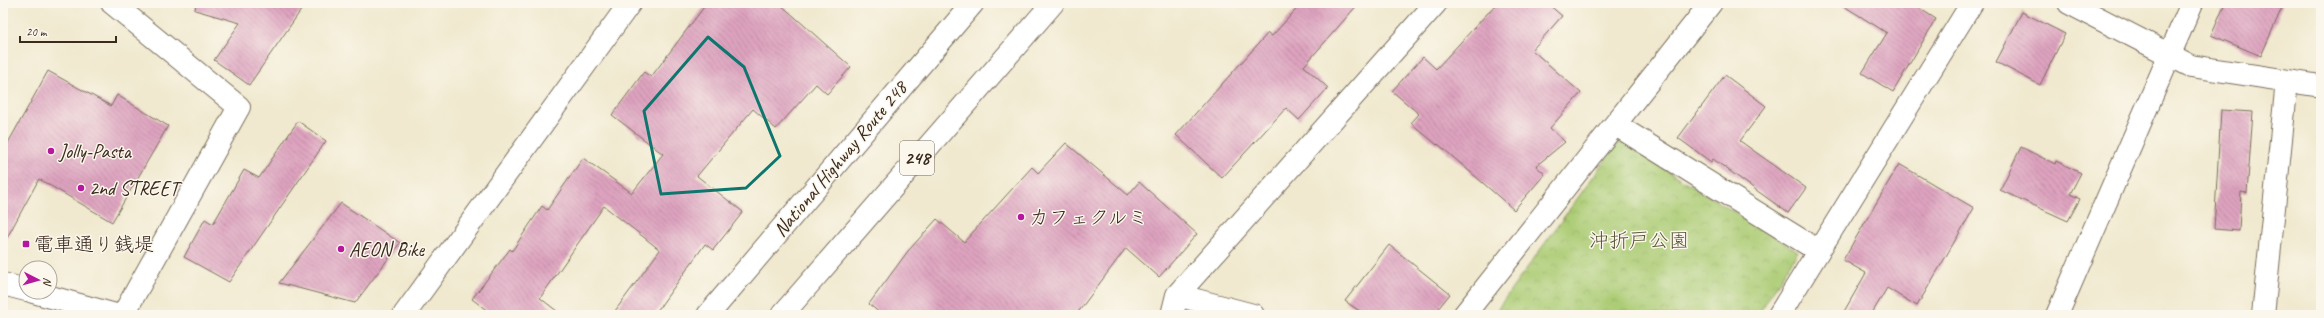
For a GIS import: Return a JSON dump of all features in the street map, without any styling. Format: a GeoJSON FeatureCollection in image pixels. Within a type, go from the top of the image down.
{"type":"FeatureCollection","features":[{"type":"Feature","properties":{"kind":"main road"},"geometry":{"type":"LineString","coordinates":[[112,3],[239,107],[123,315]]}},
{"type":"Feature","properties":{"kind":"main road"},"geometry":{"type":"LineString","coordinates":[[404,315],[630,3]]}},
{"type":"Feature","properties":{"kind":"main road","name":"National Highway Route 248"},"geometry":{"type":"LineString","coordinates":[[708,315],[973,3]]}},
{"type":"Feature","properties":{"kind":"main road","name":"248"},"geometry":{"type":"LineString","coordinates":[[782,315],[1053,3]]}},
{"type":"Feature","properties":{"kind":"main road"},"geometry":{"type":"LineString","coordinates":[[1174,305],[1436,3]]}},
{"type":"Feature","properties":{"kind":"main road"},"geometry":{"type":"LineString","coordinates":[[1464,315],[1616,125],[1711,3]]}},
{"type":"Feature","properties":{"kind":"main road"},"geometry":{"type":"LineString","coordinates":[[1779,315],[1817,250],[1972,3]]}},
{"type":"Feature","properties":{"kind":"main road"},"geometry":{"type":"LineString","coordinates":[[2069,3],[2191,66],[2321,86]]}},
{"type":"Feature","properties":{"kind":"main road"},"geometry":{"type":"LineString","coordinates":[[2057,315],[2192,3]]}},
{"type":"Feature","properties":{"kind":"main road"},"geometry":{"type":"LineString","coordinates":[[2263,315],[2287,81]]}},
{"type":"Feature","properties":{"kind":"main road"},"geometry":{"type":"LineString","coordinates":[[1616,125],[1817,250]]}},
{"type":"Feature","properties":{"kind":"main road"},"geometry":{"type":"LineString","coordinates":[[3,284],[18,288]]}},
{"type":"Feature","properties":{"kind":"main road"},"geometry":{"type":"LineString","coordinates":[[58,299],[116,315]]}},
{"type":"Feature","properties":{"kind":"main road"},"geometry":{"type":"LineString","coordinates":[[1174,305],[1253,315]]}},
{"type":"Feature","properties":{"kind":"highlighted area"},"geometry":{"type":"Polygon","coordinates":[[[708,37],[744,67],[780,156],[746,188],[661,194],[644,111],[708,37]]]}},
{"type":"Feature","properties":{"kind":"green space","name":"沖折戸公園"},"geometry":{"type":"Polygon","coordinates":[[[1619,141],[1798,251],[1758,315],[1493,315],[1619,141]]]}},
{"type":"Feature","properties":{"kind":"building"},"geometry":{"type":"Polygon","coordinates":[[[196,3],[306,3],[249,85],[214,60],[240,23],[195,10],[196,3]]]}},
{"type":"Feature","properties":{"kind":"building"},"geometry":{"type":"Polygon","coordinates":[[[707,3],[779,3],[851,67],[827,94],[816,84],[776,129],[753,109],[697,176],[743,212],[713,250],[705,244],[654,315],[612,315],[660,250],[604,206],[540,298],[562,315],[493,315],[472,299],[510,249],[512,251],[542,206],[547,210],[583,158],[632,193],[663,154],[612,115],[644,72],[651,77],[707,3]]]}},
{"type":"Feature","properties":{"kind":"building"},"geometry":{"type":"Polygon","coordinates":[[[1302,3],[1359,3],[1304,66],[1328,88],[1299,120],[1286,108],[1222,178],[1176,135],[1268,33],[1272,36],[1302,3]]]}},
{"type":"Feature","properties":{"kind":"building"},"geometry":{"type":"Polygon","coordinates":[[[1497,3],[1547,3],[1562,16],[1532,50],[1581,93],[1550,128],[1565,142],[1536,166],[1545,174],[1514,210],[1438,144],[1437,145],[1411,123],[1419,114],[1392,91],[1423,57],[1436,69],[1497,3]]]}},
{"type":"Feature","properties":{"kind":"building"},"geometry":{"type":"Polygon","coordinates":[[[1839,3],[1911,3],[1936,19],[1893,92],[1862,73],[1887,33],[1839,3]]]}},
{"type":"Feature","properties":{"kind":"building"},"geometry":{"type":"Polygon","coordinates":[[[2225,3],[2284,3],[2261,56],[2211,35],[2225,3]]]}},
{"type":"Feature","properties":{"kind":"building"},"geometry":{"type":"Polygon","coordinates":[[[2022,12],[2065,34],[2040,85],[1996,62],[2022,12]]]}},
{"type":"Feature","properties":{"kind":"building"},"geometry":{"type":"Polygon","coordinates":[[[48,71],[111,106],[117,95],[168,126],[112,222],[39,179],[3,245],[3,152],[48,71]]]}},
{"type":"Feature","properties":{"kind":"building"},"geometry":{"type":"Polygon","coordinates":[[[1725,75],[1766,106],[1740,141],[1806,188],[1788,213],[1713,159],[1711,162],[1678,138],[1725,75]]]}},
{"type":"Feature","properties":{"kind":"building"},"geometry":{"type":"Polygon","coordinates":[[[2221,110],[2253,112],[2247,193],[2241,192],[2239,231],[2214,229],[2221,110]]]}},
{"type":"Feature","properties":{"kind":"building"},"geometry":{"type":"Polygon","coordinates":[[[298,121],[326,141],[229,282],[184,257],[205,219],[213,224],[244,170],[259,178],[298,121]]]}},
{"type":"Feature","properties":{"kind":"building"},"geometry":{"type":"Polygon","coordinates":[[[1066,143],[1128,195],[1139,182],[1197,234],[1159,277],[1126,248],[1076,315],[882,315],[869,304],[908,251],[937,219],[964,242],[1032,167],[1038,173],[1066,143]]]}},
{"type":"Feature","properties":{"kind":"building"},"geometry":{"type":"Polygon","coordinates":[[[2021,147],[2055,164],[2056,161],[2081,173],[2070,194],[2080,199],[2068,221],[2000,190],[2021,147]]]}},
{"type":"Feature","properties":{"kind":"building"},"geometry":{"type":"Polygon","coordinates":[[[1899,164],[1974,208],[1917,306],[1887,288],[1871,315],[1842,315],[1866,273],[1843,260],[1899,164]]]}},
{"type":"Feature","properties":{"kind":"building"},"geometry":{"type":"Polygon","coordinates":[[[341,203],[400,243],[355,303],[279,283],[341,203]]]}},
{"type":"Feature","properties":{"kind":"building"},"geometry":{"type":"Polygon","coordinates":[[[1389,245],[1450,294],[1433,315],[1365,315],[1345,301],[1389,245]]]}},
{"type":"Feature","properties":{"kind":"place","name":"Jolly-Pasta"},"geometry":{"type":"Point","coordinates":[51,151]}},
{"type":"Feature","properties":{"kind":"place","name":"2nd STREET"},"geometry":{"type":"Point","coordinates":[81,188]}},
{"type":"Feature","properties":{"kind":"place","name":"カフェクルミ"},"geometry":{"type":"Point","coordinates":[1021,217]}},
{"type":"Feature","properties":{"kind":"place","name":"電車通り銭堤"},"geometry":{"type":"Point","coordinates":[26,244]}},
{"type":"Feature","properties":{"kind":"place","name":"AEON Bike"},"geometry":{"type":"Point","coordinates":[341,249]}}]}
